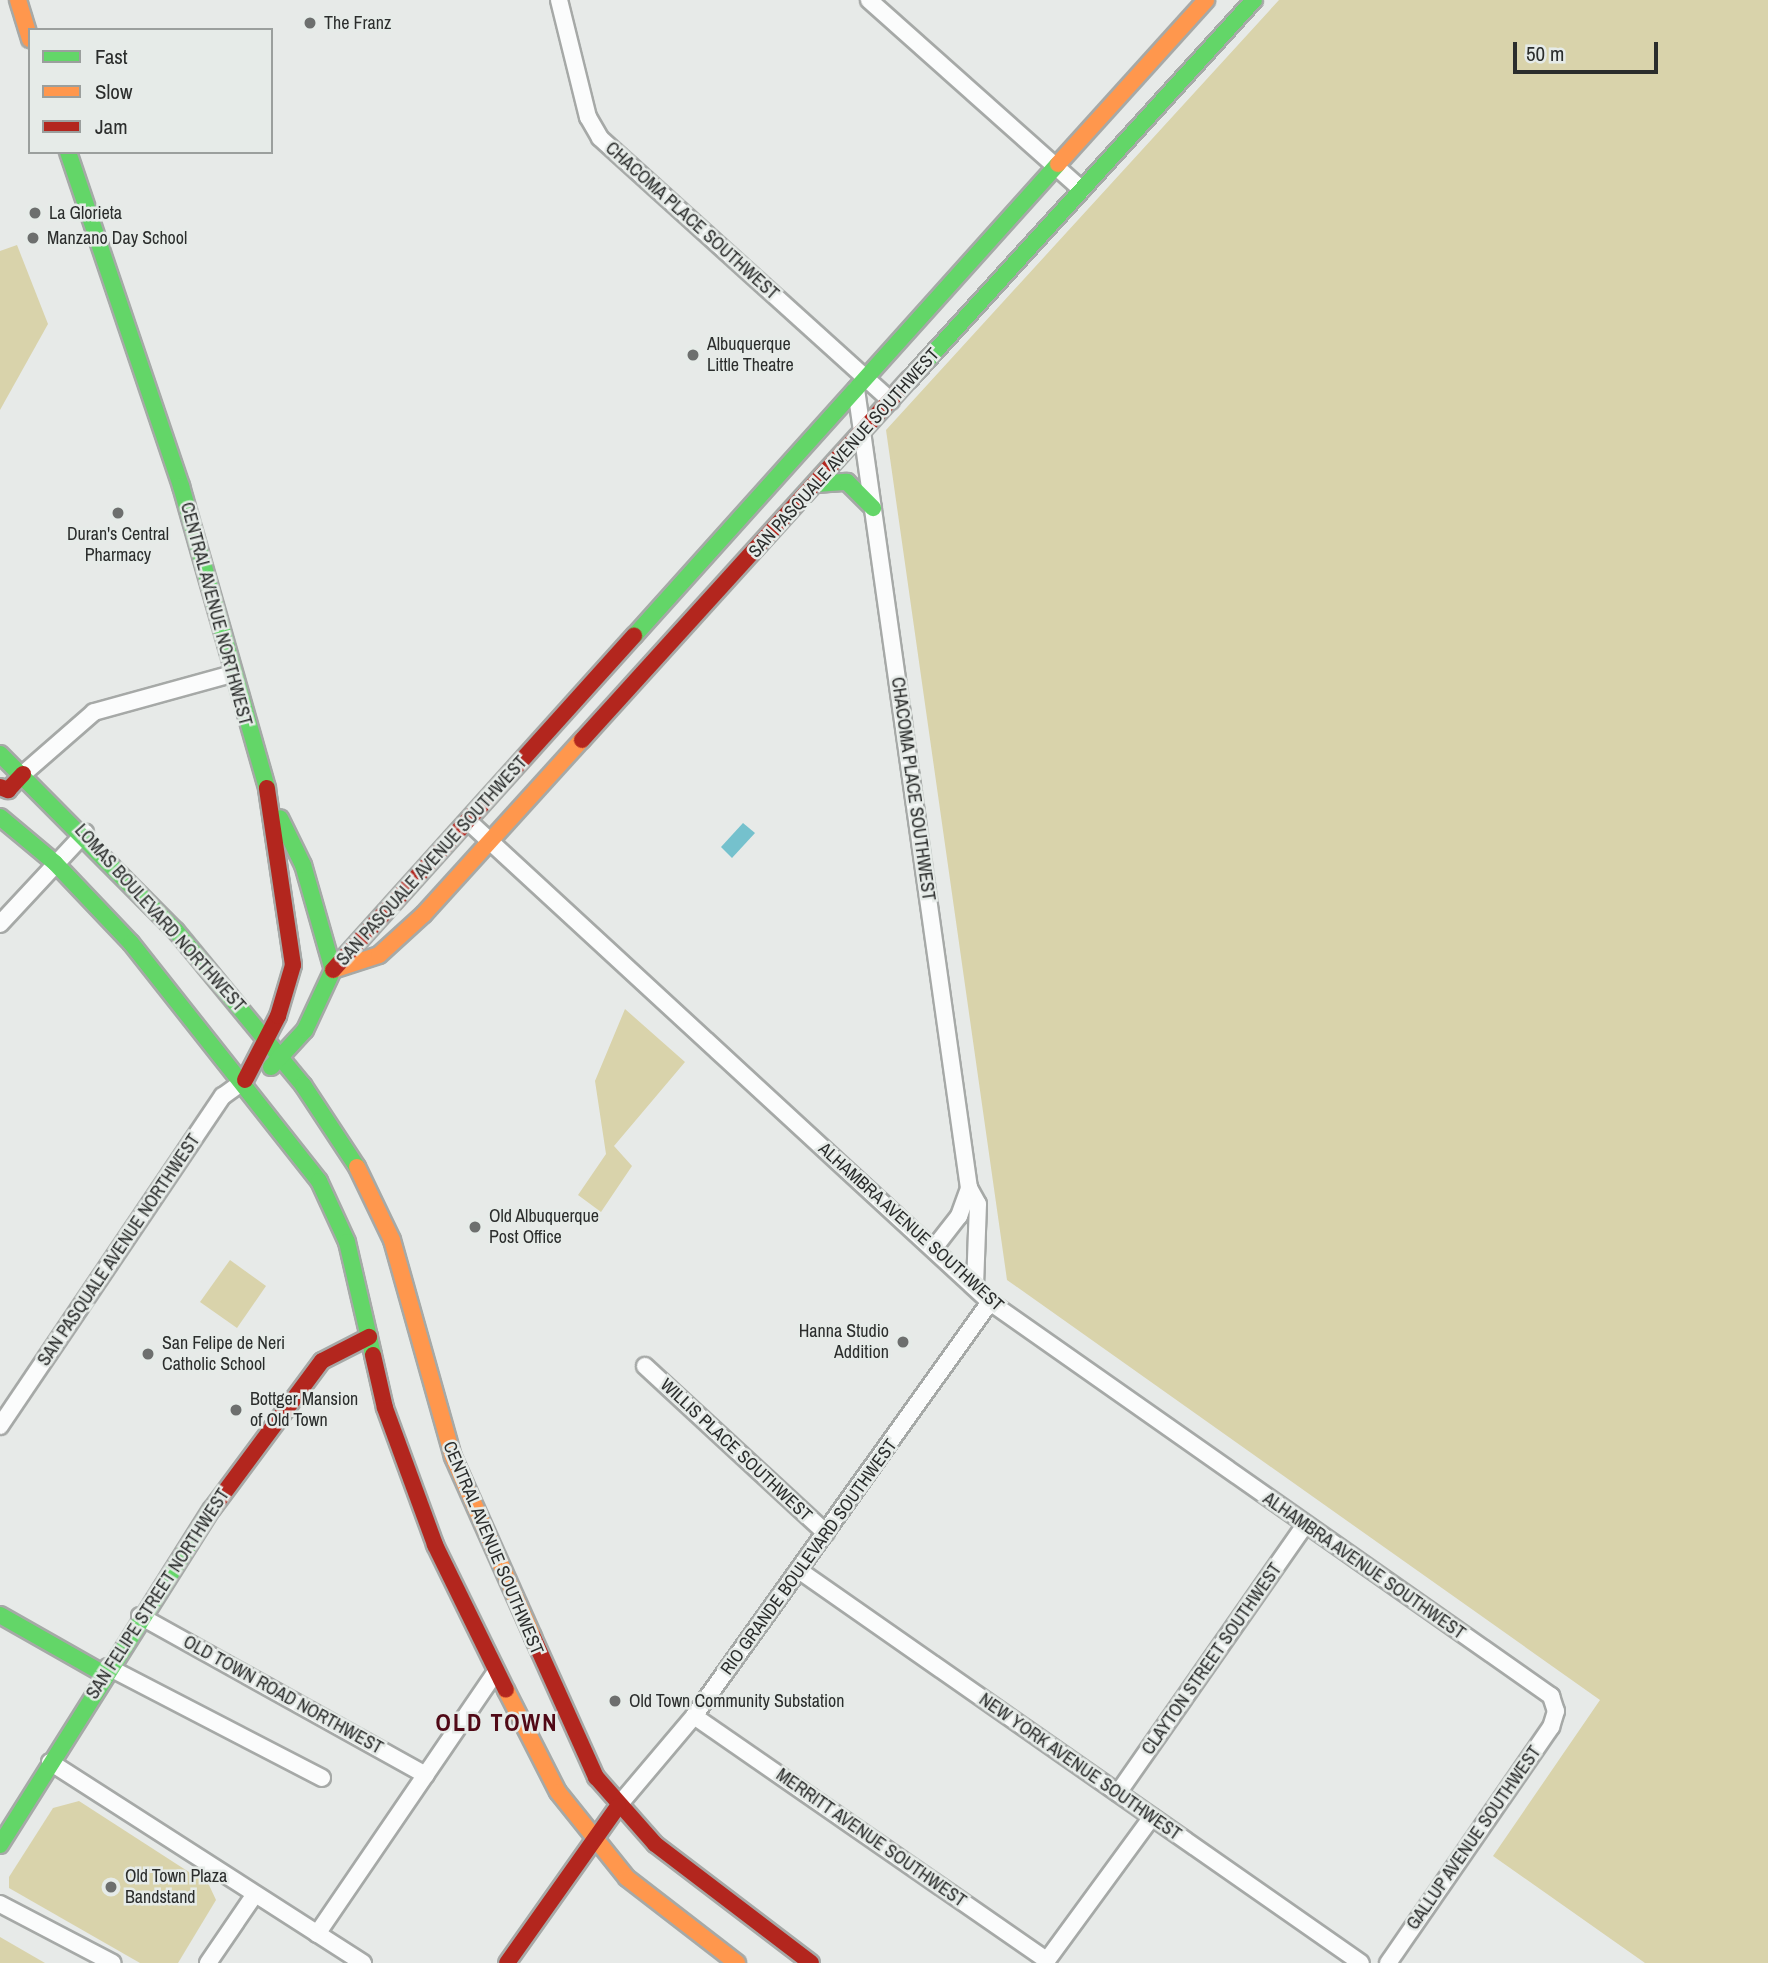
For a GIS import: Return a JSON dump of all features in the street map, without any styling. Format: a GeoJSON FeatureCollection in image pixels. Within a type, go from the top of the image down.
{"type":"FeatureCollection","features":[{"type":"Feature","properties":{"kind":"main road"},"geometry":{"type":"LineString","coordinates":[[18,0],[28,33]]}},
{"type":"Feature","properties":{"kind":"main road","name":"SAN PASQUALE AVENUE SOUTHWEST"},"geometry":{"type":"LineString","coordinates":[[332,970],[1206,0]]}},
{"type":"Feature","properties":{"kind":"main road","name":"SAN PASQUALE AVENUE SOUTHWEST"},"geometry":{"type":"LineString","coordinates":[[332,970],[393,947],[491,843],[1254,0]]}},
{"type":"Feature","properties":{"kind":"main road","name":"CENTRAL AVENUE NORTHWEST"},"geometry":{"type":"LineString","coordinates":[[69,154],[181,486],[232,674],[268,793],[293,944],[290,982],[267,1042],[245,1080]]}},
{"type":"Feature","properties":{"kind":"main road"},"geometry":{"type":"LineString","coordinates":[[817,484],[847,482],[873,509]]}},
{"type":"Feature","properties":{"kind":"main road","name":"LOMAS BOULEVARD NORTHWEST"},"geometry":{"type":"LineString","coordinates":[[0,754],[85,833],[282,1059]]}},
{"type":"Feature","properties":{"kind":"main road"},"geometry":{"type":"LineString","coordinates":[[0,787],[8,790],[23,774]]}},
{"type":"Feature","properties":{"kind":"main road"},"geometry":{"type":"LineString","coordinates":[[245,1080],[282,1059],[304,1030],[332,970],[303,865],[268,793]]}},
{"type":"Feature","properties":{"kind":"main road"},"geometry":{"type":"LineString","coordinates":[[0,817],[55,863],[245,1080],[335,1211],[385,1408],[435,1545],[495,1674],[558,1792],[591,1838],[627,1878],[737,1963]]}},
{"type":"Feature","properties":{"kind":"main road","name":"CENTRAL AVENUE SOUTHWEST"},"geometry":{"type":"LineString","coordinates":[[282,1059],[331,1123],[378,1205],[453,1457],[576,1742],[618,1806],[654,1844],[811,1963]]}},
{"type":"Feature","properties":{"kind":"main road","name":"SAN FELIPE STREET NORTHWEST"},"geometry":{"type":"LineString","coordinates":[[0,1845],[140,1616],[322,1361],[369,1337]]}},
{"type":"Feature","properties":{"kind":"main road"},"geometry":{"type":"LineString","coordinates":[[0,1615],[106,1671]]}},
{"type":"Feature","properties":{"kind":"main road"},"geometry":{"type":"LineString","coordinates":[[506,1963],[591,1838],[618,1806]]}},
{"type":"Feature","properties":{"kind":"street","name":"CHACOMA PLACE SOUTHWEST"},"geometry":{"type":"LineString","coordinates":[[559,0],[594,132],[861,384],[891,401]]}},
{"type":"Feature","properties":{"kind":"street"},"geometry":{"type":"LineString","coordinates":[[869,0],[1082,190]]}},
{"type":"Feature","properties":{"kind":"street","name":"CHACOMA PLACE SOUTHWEST"},"geometry":{"type":"LineString","coordinates":[[861,384],[862,433],[969,1188],[978,1204],[975,1287]]}},
{"type":"Feature","properties":{"kind":"street"},"geometry":{"type":"LineString","coordinates":[[23,774],[94,712],[232,674]]}},
{"type":"Feature","properties":{"kind":"street","name":"ALHAMBRA AVENUE SOUTHWEST"},"geometry":{"type":"LineString","coordinates":[[468,821],[990,1302],[1545,1691],[1556,1711]]}},
{"type":"Feature","properties":{"kind":"street"},"geometry":{"type":"LineString","coordinates":[[0,924],[85,833]]}},
{"type":"Feature","properties":{"kind":"street","name":"SAN PASQUALE AVENUE NORTHWEST"},"geometry":{"type":"LineString","coordinates":[[0,1426],[223,1096],[245,1080]]}},
{"type":"Feature","properties":{"kind":"street"},"geometry":{"type":"LineString","coordinates":[[934,1248],[959,1216],[969,1188]]}},
{"type":"Feature","properties":{"kind":"street","name":"RIO GRANDE BOULEVARD SOUTHWEST"},"geometry":{"type":"LineString","coordinates":[[618,1806],[694,1716],[990,1302]]}},
{"type":"Feature","properties":{"kind":"street","name":"WILLIS PLACE SOUTHWEST"},"geometry":{"type":"LineString","coordinates":[[645,1366],[826,1533]]}},
{"type":"Feature","properties":{"kind":"street","name":"CLAYTON STREET SOUTHWEST"},"geometry":{"type":"LineString","coordinates":[[1118,1793],[1305,1525]]}},
{"type":"Feature","properties":{"kind":"street","name":"NEW YORK AVENUE SOUTHWEST"},"geometry":{"type":"LineString","coordinates":[[800,1570],[1361,1963]]}},
{"type":"Feature","properties":{"kind":"street","name":"OLD TOWN ROAD NORTHWEST"},"geometry":{"type":"LineString","coordinates":[[140,1616],[426,1775]]}},
{"type":"Feature","properties":{"kind":"street"},"geometry":{"type":"LineString","coordinates":[[106,1671],[322,1778]]}},
{"type":"Feature","properties":{"kind":"street"},"geometry":{"type":"LineString","coordinates":[[317,1934],[495,1674]]}},
{"type":"Feature","properties":{"kind":"street","name":"GALLUP AVENUE SOUTHWEST"},"geometry":{"type":"LineString","coordinates":[[1388,1963],[1556,1711]]}},
{"type":"Feature","properties":{"kind":"street","name":"MERRITT AVENUE SOUTHWEST"},"geometry":{"type":"LineString","coordinates":[[694,1716],[1046,1961]]}},
{"type":"Feature","properties":{"kind":"street"},"geometry":{"type":"LineString","coordinates":[[50,1762],[363,1963]]}},
{"type":"Feature","properties":{"kind":"street"},"geometry":{"type":"LineString","coordinates":[[1046,1961],[1152,1817]]}},
{"type":"Feature","properties":{"kind":"street"},"geometry":{"type":"LineString","coordinates":[[208,1963],[255,1894]]}},
{"type":"Feature","properties":{"kind":"street"},"geometry":{"type":"LineString","coordinates":[[0,1904],[113,1963]]}},
{"type":"Feature","properties":{"kind":"shaded area"},"geometry":{"type":"Polygon","coordinates":[[[1279,0],[1768,0],[1768,1963],[1645,1963],[1493,1856],[1600,1700],[1007,1280],[886,430],[1279,0]]]}},
{"type":"Feature","properties":{"kind":"shaded area"},"geometry":{"type":"Polygon","coordinates":[[[17,245],[48,324],[0,410],[0,251],[17,245]]]}},
{"type":"Feature","properties":{"kind":"shaded area"},"geometry":{"type":"Polygon","coordinates":[[[625,1009],[685,1062],[614,1146],[632,1166],[601,1212],[578,1195],[606,1154],[595,1081],[625,1009]]]}},
{"type":"Feature","properties":{"kind":"shaded area"},"geometry":{"type":"Polygon","coordinates":[[[230,1260],[266,1286],[237,1328],[200,1302],[230,1260]]]}},
{"type":"Feature","properties":{"kind":"shaded area"},"geometry":{"type":"Polygon","coordinates":[[[79,1801],[209,1885],[216,1900],[178,1963],[140,1963],[9,1888],[9,1877],[53,1808],[79,1801]]]}},
{"type":"Feature","properties":{"kind":"shaded area"},"geometry":{"type":"Polygon","coordinates":[[[0,1937],[45,1963],[0,1963],[0,1937]]]}},
{"type":"Feature","properties":{"kind":"water"},"geometry":{"type":"Polygon","coordinates":[[[743,823],[755,833],[732,858],[721,847],[743,823]]]}},
{"type":"Feature","properties":{"kind":"traffic: fast"},"geometry":{"type":"LineString","coordinates":[[909,380],[1254,0]]}},
{"type":"Feature","properties":{"kind":"traffic: fast"},"geometry":{"type":"LineString","coordinates":[[69,154],[181,486],[267,788]]}},
{"type":"Feature","properties":{"kind":"traffic: fast"},"geometry":{"type":"LineString","coordinates":[[634,636],[1058,164]]}},
{"type":"Feature","properties":{"kind":"traffic: fast"},"geometry":{"type":"LineString","coordinates":[[816,484],[847,482],[873,508]]}},
{"type":"Feature","properties":{"kind":"traffic: fast"},"geometry":{"type":"LineString","coordinates":[[0,754],[176,931],[303,1085],[357,1167]]}},
{"type":"Feature","properties":{"kind":"traffic: fast"},"geometry":{"type":"LineString","coordinates":[[0,817],[55,863],[131,943],[319,1181],[347,1242],[373,1355]]}},
{"type":"Feature","properties":{"kind":"traffic: fast"},"geometry":{"type":"LineString","coordinates":[[271,1067],[305,1030],[333,970],[303,865],[280,818]]}},
{"type":"Feature","properties":{"kind":"traffic: fast"},"geometry":{"type":"LineString","coordinates":[[0,1845],[212,1509]]}},
{"type":"Feature","properties":{"kind":"traffic: fast"},"geometry":{"type":"LineString","coordinates":[[0,1615],[104,1674]]}},
{"type":"Feature","properties":{"kind":"traffic: slow"},"geometry":{"type":"LineString","coordinates":[[18,0],[28,32]]}},
{"type":"Feature","properties":{"kind":"traffic: slow"},"geometry":{"type":"LineString","coordinates":[[1058,164],[1206,0]]}},
{"type":"Feature","properties":{"kind":"traffic: slow"},"geometry":{"type":"LineString","coordinates":[[333,970],[379,955],[424,914],[582,740]]}},
{"type":"Feature","properties":{"kind":"traffic: slow"},"geometry":{"type":"LineString","coordinates":[[357,1167],[392,1240],[453,1457],[533,1637]]}},
{"type":"Feature","properties":{"kind":"traffic: slow"},"geometry":{"type":"LineString","coordinates":[[506,1690],[558,1792],[627,1878],[737,1963]]}},
{"type":"Feature","properties":{"kind":"traffic: jam"},"geometry":{"type":"LineString","coordinates":[[582,740],[909,380]]}},
{"type":"Feature","properties":{"kind":"traffic: jam"},"geometry":{"type":"LineString","coordinates":[[333,970],[634,636]]}},
{"type":"Feature","properties":{"kind":"traffic: jam"},"geometry":{"type":"LineString","coordinates":[[0,787],[8,790],[23,774]]}},
{"type":"Feature","properties":{"kind":"traffic: jam"},"geometry":{"type":"LineString","coordinates":[[245,1080],[278,1016],[293,965],[267,788]]}},
{"type":"Feature","properties":{"kind":"traffic: jam"},"geometry":{"type":"LineString","coordinates":[[212,1509],[322,1361],[369,1337]]}},
{"type":"Feature","properties":{"kind":"traffic: jam"},"geometry":{"type":"LineString","coordinates":[[373,1355],[385,1408],[435,1545],[506,1690]]}},
{"type":"Feature","properties":{"kind":"traffic: jam"},"geometry":{"type":"LineString","coordinates":[[533,1637],[596,1777],[655,1844],[811,1963]]}},
{"type":"Feature","properties":{"kind":"traffic: jam"},"geometry":{"type":"LineString","coordinates":[[507,1963],[618,1806]]}},
{"type":"Feature","properties":{"kind":"place","name":"The Franz"},"geometry":{"type":"Point","coordinates":[310,23]}},
{"type":"Feature","properties":{"kind":"place","name":"La Glorieta"},"geometry":{"type":"Point","coordinates":[35,213]}},
{"type":"Feature","properties":{"kind":"place","name":"Manzano Day School"},"geometry":{"type":"Point","coordinates":[33,238]}},
{"type":"Feature","properties":{"kind":"place","name":"Albuquerque Little Theatre"},"geometry":{"type":"Point","coordinates":[693,355]}},
{"type":"Feature","properties":{"kind":"place","name":"Duran's Central Pharmacy"},"geometry":{"type":"Point","coordinates":[118,513]}},
{"type":"Feature","properties":{"kind":"place","name":"Old Albuquerque Post Office"},"geometry":{"type":"Point","coordinates":[475,1227]}},
{"type":"Feature","properties":{"kind":"place","name":"Hanna Studio Addition"},"geometry":{"type":"Point","coordinates":[903,1342]}},
{"type":"Feature","properties":{"kind":"place","name":"San Felipe de Neri Catholic School"},"geometry":{"type":"Point","coordinates":[148,1354]}},
{"type":"Feature","properties":{"kind":"place","name":"Bottger Mansion of Old Town"},"geometry":{"type":"Point","coordinates":[236,1410]}},
{"type":"Feature","properties":{"kind":"place","name":"Old Town Community Substation"},"geometry":{"type":"Point","coordinates":[615,1701]}},
{"type":"Feature","properties":{"kind":"place","name":"Old Town Plaza Bandstand"},"geometry":{"type":"Point","coordinates":[111,1887]}},
{"type":"Feature","properties":{"kind":"district","name":"OLD TOWN"},"geometry":{"type":"Point","coordinates":[497,1723]}}]}
